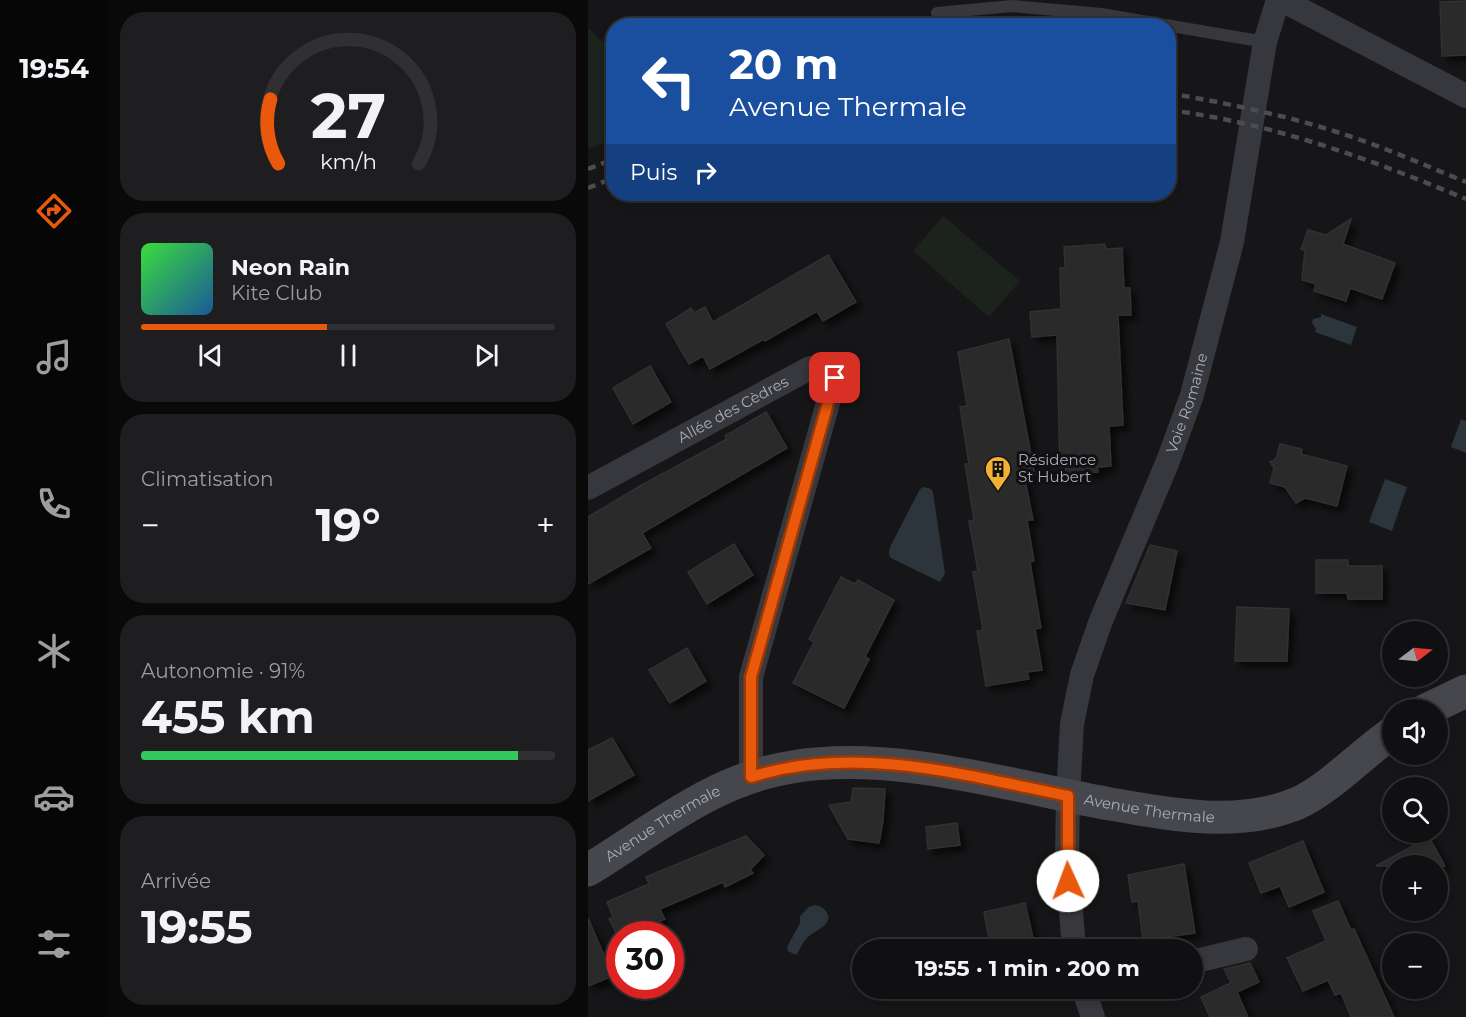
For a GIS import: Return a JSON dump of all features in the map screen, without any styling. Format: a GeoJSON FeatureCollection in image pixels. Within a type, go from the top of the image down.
{"type":"FeatureCollection","features":[{"type":"Feature","properties":{"kind":"main road"},"geometry":{"type":"LineString","coordinates":[[1448,700],[1466,691]]}},
{"type":"Feature","properties":{"kind":"main road","name":"Avenue Thermale"},"geometry":{"type":"LineString","coordinates":[[588,870],[698,800],[751,777],[792,767],[828,762],[889,764],[1180,815],[1215,818],[1263,814],[1300,802],[1382,741]]}},
{"type":"Feature","properties":{"kind":"street","name":"Voie Romaine"},"geometry":{"type":"LineString","coordinates":[[1073,939],[1066,859],[1068,796],[1072,724],[1082,675],[1100,623],[1168,461],[1192,395],[1232,242],[1265,42],[1280,0]]}},
{"type":"Feature","properties":{"kind":"street"},"geometry":{"type":"LineString","coordinates":[[1280,0],[1466,96]]}},
{"type":"Feature","properties":{"kind":"street","name":"Allée des Cèdres"},"geometry":{"type":"LineString","coordinates":[[588,488],[810,368],[835,378],[751,677],[751,777]]}},
{"type":"Feature","properties":{"kind":"street"},"geometry":{"type":"LineString","coordinates":[[1203,959],[1246,949]]}},
{"type":"Feature","properties":{"kind":"street"},"geometry":{"type":"LineString","coordinates":[[1087,999],[1093,1017]]}},
{"type":"Feature","properties":{"kind":"lane"},"geometry":{"type":"LineString","coordinates":[[938,14],[1012,6],[1124,18]]}},
{"type":"Feature","properties":{"kind":"lane"},"geometry":{"type":"LineString","coordinates":[[1176,27],[1265,42]]}},
{"type":"Feature","properties":{"kind":"shaded area"},"geometry":{"type":"Polygon","coordinates":[[[588,28],[606,45],[606,142],[588,149],[588,28]]]}},
{"type":"Feature","properties":{"kind":"shaded area"},"geometry":{"type":"Polygon","coordinates":[[[943,216],[1020,281],[989,317],[913,251],[943,216]]]}},
{"type":"Feature","properties":{"kind":"shaded area"},"geometry":{"type":"Polygon","coordinates":[[[1321,314],[1357,327],[1351,345],[1315,332],[1313,319],[1321,317],[1321,314]]]}},
{"type":"Feature","properties":{"kind":"shaded area"},"geometry":{"type":"Polygon","coordinates":[[[1461,419],[1466,421],[1466,453],[1451,447],[1461,419]]]}},
{"type":"Feature","properties":{"kind":"shaded area"},"geometry":{"type":"Polygon","coordinates":[[[1385,479],[1407,487],[1392,531],[1369,522],[1385,479]]]}},
{"type":"Feature","properties":{"kind":"shaded area"},"geometry":{"type":"Polygon","coordinates":[[[924,487],[933,492],[945,574],[940,582],[895,560],[890,557],[889,553],[920,489],[924,487]]]}},
{"type":"Feature","properties":{"kind":"shaded area"},"geometry":{"type":"Polygon","coordinates":[[[815,905],[826,911],[828,921],[807,938],[796,955],[788,951],[787,947],[800,923],[800,916],[809,907],[815,905]]]}},
{"type":"Feature","properties":{"kind":"building"},"geometry":{"type":"Polygon","coordinates":[[[1466,1],[1466,55],[1442,56],[1440,2],[1466,1]]]}},
{"type":"Feature","properties":{"kind":"building"},"geometry":{"type":"Polygon","coordinates":[[[1351,219],[1343,244],[1395,263],[1382,299],[1350,288],[1346,301],[1314,291],[1316,284],[1302,280],[1305,251],[1301,249],[1308,230],[1326,235],[1351,219]]]}},
{"type":"Feature","properties":{"kind":"building"},"geometry":{"type":"Polygon","coordinates":[[[1105,244],[1106,249],[1122,248],[1124,288],[1130,288],[1131,315],[1118,315],[1123,425],[1109,426],[1111,466],[1097,467],[1098,472],[1060,474],[1057,335],[1032,337],[1030,312],[1061,309],[1060,268],[1065,268],[1064,247],[1105,244]]]}},
{"type":"Feature","properties":{"kind":"building"},"geometry":{"type":"Polygon","coordinates":[[[828,255],[856,302],[823,321],[817,311],[710,369],[703,356],[689,364],[666,324],[691,308],[694,313],[705,307],[713,322],[828,255]]]}},
{"type":"Feature","properties":{"kind":"building","name":"Résidence St Hubert"},"geometry":{"type":"Polygon","coordinates":[[[1009,339],[1035,475],[1024,475],[1033,520],[1027,520],[1034,561],[1030,562],[1041,628],[1035,629],[1042,670],[1027,672],[1029,679],[986,686],[977,631],[983,630],[973,572],[978,571],[969,521],[974,520],[965,464],[969,464],[960,407],[967,406],[958,352],[1009,339]]]}},
{"type":"Feature","properties":{"kind":"building"},"geometry":{"type":"Polygon","coordinates":[[[650,366],[671,402],[633,424],[613,388],[650,366]]]}},
{"type":"Feature","properties":{"kind":"building"},"geometry":{"type":"Polygon","coordinates":[[[766,412],[787,448],[642,533],[651,548],[588,584],[588,517],[727,439],[725,436],[766,412]]]}},
{"type":"Feature","properties":{"kind":"building"},"geometry":{"type":"Polygon","coordinates":[[[1280,444],[1302,449],[1301,454],[1347,466],[1337,506],[1305,498],[1296,503],[1285,487],[1270,483],[1274,468],[1270,462],[1276,459],[1280,444]]]}},
{"type":"Feature","properties":{"kind":"building"},"geometry":{"type":"Polygon","coordinates":[[[734,544],[753,575],[707,604],[688,572],[734,544]]]}},
{"type":"Feature","properties":{"kind":"building"},"geometry":{"type":"Polygon","coordinates":[[[1150,545],[1177,551],[1165,610],[1126,603],[1150,545]]]}},
{"type":"Feature","properties":{"kind":"building"},"geometry":{"type":"Polygon","coordinates":[[[1316,560],[1348,560],[1348,566],[1382,566],[1382,599],[1348,599],[1347,593],[1316,593],[1316,560]]]}},
{"type":"Feature","properties":{"kind":"building"},"geometry":{"type":"Polygon","coordinates":[[[841,577],[855,584],[858,580],[894,600],[865,657],[869,659],[844,708],[793,683],[814,642],[809,639],[841,577]]]}},
{"type":"Feature","properties":{"kind":"building"},"geometry":{"type":"Polygon","coordinates":[[[1237,607],[1289,609],[1287,661],[1235,661],[1237,607]]]}},
{"type":"Feature","properties":{"kind":"building"},"geometry":{"type":"Polygon","coordinates":[[[687,648],[706,681],[670,703],[649,670],[687,648]]]}},
{"type":"Feature","properties":{"kind":"building"},"geometry":{"type":"Polygon","coordinates":[[[612,738],[634,775],[588,801],[588,750],[612,738]]]}},
{"type":"Feature","properties":{"kind":"building"},"geometry":{"type":"Polygon","coordinates":[[[853,788],[885,789],[879,843],[848,839],[829,805],[851,802],[853,788]]]}},
{"type":"Feature","properties":{"kind":"building"},"geometry":{"type":"Polygon","coordinates":[[[957,823],[960,845],[928,849],[926,827],[957,823]]]}},
{"type":"Feature","properties":{"kind":"building"},"geometry":{"type":"Polygon","coordinates":[[[746,836],[764,855],[750,870],[753,873],[725,887],[723,882],[660,909],[665,919],[660,921],[610,921],[609,919],[613,917],[607,902],[649,884],[646,877],[746,836]]]}},
{"type":"Feature","properties":{"kind":"building"},"geometry":{"type":"Polygon","coordinates":[[[1303,841],[1324,892],[1289,907],[1280,886],[1261,893],[1249,863],[1303,841]]]}},
{"type":"Feature","properties":{"kind":"building"},"geometry":{"type":"Polygon","coordinates":[[[1418,843],[1432,843],[1439,855],[1396,855],[1418,843]]]}},
{"type":"Feature","properties":{"kind":"building"},"geometry":{"type":"Polygon","coordinates":[[[1184,864],[1195,933],[1143,939],[1138,901],[1132,902],[1128,875],[1184,864]]]}},
{"type":"Feature","properties":{"kind":"building"},"geometry":{"type":"Polygon","coordinates":[[[1338,901],[1351,930],[1354,929],[1382,991],[1382,999],[1386,999],[1394,1017],[1351,1017],[1341,993],[1335,995],[1328,980],[1303,991],[1287,958],[1326,941],[1313,911],[1338,901]]]}},
{"type":"Feature","properties":{"kind":"building"},"geometry":{"type":"Polygon","coordinates":[[[1025,903],[1033,938],[989,939],[984,912],[1025,903]]]}},
{"type":"Feature","properties":{"kind":"building"},"geometry":{"type":"Polygon","coordinates":[[[588,918],[606,960],[606,979],[588,986],[588,918]]]}},
{"type":"Feature","properties":{"kind":"building"},"geometry":{"type":"Polygon","coordinates":[[[1250,963],[1259,982],[1237,992],[1248,1017],[1210,1017],[1202,999],[1203,996],[1231,983],[1224,969],[1250,963]]]}},
{"type":"Feature","properties":{"kind":"railway"},"geometry":{"type":"LineString","coordinates":[[1176,95],[1263,112],[1332,130],[1466,182]]}},
{"type":"Feature","properties":{"kind":"railway"},"geometry":{"type":"LineString","coordinates":[[1176,111],[1245,124],[1320,144],[1466,199]]}},
{"type":"Feature","properties":{"kind":"railway"},"geometry":{"type":"LineString","coordinates":[[588,169],[606,162]]}},
{"type":"Feature","properties":{"kind":"railway"},"geometry":{"type":"LineString","coordinates":[[588,188],[606,181]]}},
{"type":"Feature","properties":{"kind":"place","name":"Résidence St Hubert"},"geometry":{"type":"Point","coordinates":[998,492]}},
{"type":"Feature","properties":{"kind":"route"},"geometry":{"type":"LineString","coordinates":[[835,378],[751,677],[751,777],[770,771],[828,762],[859,762],[889,764],[978,778],[1068,796],[1066,859],[1068,881]]}}]}
